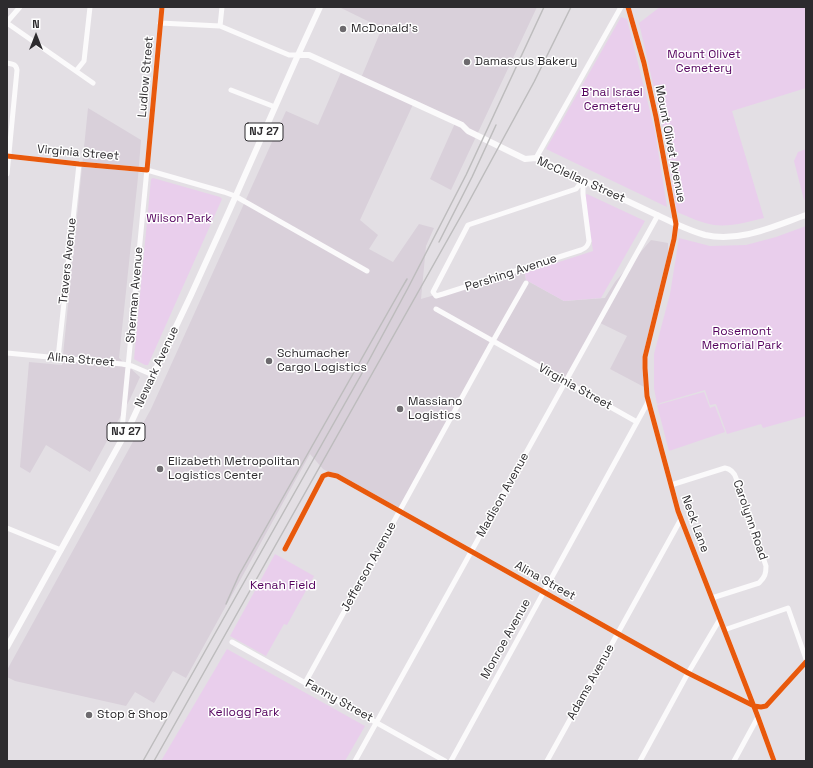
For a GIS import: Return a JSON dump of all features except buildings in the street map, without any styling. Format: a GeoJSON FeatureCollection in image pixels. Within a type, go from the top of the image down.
{"type":"FeatureCollection","features":[{"type":"Feature","properties":{"kind":"main road","name":"NJ 27"},"geometry":{"type":"LineString","coordinates":[[235,196],[320,7]]}},
{"type":"Feature","properties":{"kind":"main road","name":"McClellan Street"},"geometry":{"type":"LineString","coordinates":[[298,55],[309,55],[462,125],[468,131],[525,159],[536,158],[692,231],[719,237],[732,237],[745,235],[806,215]]}},
{"type":"Feature","properties":{"kind":"main road","name":"Newark Avenue"},"geometry":{"type":"LineString","coordinates":[[7,647],[121,443],[235,196]]}},
{"type":"Feature","properties":{"kind":"street"},"geometry":{"type":"LineString","coordinates":[[20,7],[7,23],[93,83]]}},
{"type":"Feature","properties":{"kind":"street"},"geometry":{"type":"LineString","coordinates":[[76,71],[84,61],[90,7]]}},
{"type":"Feature","properties":{"kind":"street","name":"Ludlow Street"},"geometry":{"type":"LineString","coordinates":[[150,148],[162,7]]}},
{"type":"Feature","properties":{"kind":"street"},"geometry":{"type":"LineString","coordinates":[[220,26],[222,7]]}},
{"type":"Feature","properties":{"kind":"street"},"geometry":{"type":"LineString","coordinates":[[536,158],[621,7]]}},
{"type":"Feature","properties":{"kind":"street","name":"Mount Olivet Avenue"},"geometry":{"type":"LineString","coordinates":[[628,7],[644,62],[676,224],[674,239],[662,286]]}},
{"type":"Feature","properties":{"kind":"street"},"geometry":{"type":"LineString","coordinates":[[160,23],[220,26],[289,55],[298,55]]}},
{"type":"Feature","properties":{"kind":"street"},"geometry":{"type":"LineString","coordinates":[[7,174],[17,70],[17,67],[10,63]]}},
{"type":"Feature","properties":{"kind":"street"},"geometry":{"type":"LineString","coordinates":[[231,90],[275,107]]}},
{"type":"Feature","properties":{"kind":"street","name":"Sherman Avenue"},"geometry":{"type":"LineString","coordinates":[[121,443],[150,148]]}},
{"type":"Feature","properties":{"kind":"street","name":"Virginia Street"},"geometry":{"type":"LineString","coordinates":[[8,156],[147,170],[235,196],[367,271]]}},
{"type":"Feature","properties":{"kind":"street","name":"Travers Avenue"},"geometry":{"type":"LineString","coordinates":[[58,358],[79,164]]}},
{"type":"Feature","properties":{"kind":"street","name":"Pershing Avenue"},"geometry":{"type":"LineString","coordinates":[[583,180],[583,194],[589,240],[586,248],[436,296],[433,292],[468,225],[576,189],[583,180]]}},
{"type":"Feature","properties":{"kind":"street","name":"Madison Avenue"},"geometry":{"type":"LineString","coordinates":[[355,761],[658,215]]}},
{"type":"Feature","properties":{"kind":"street","name":"Jefferson Avenue"},"geometry":{"type":"LineString","coordinates":[[305,683],[526,283]]}},
{"type":"Feature","properties":{"kind":"street","name":"Neck Lane"},"geometry":{"type":"LineString","coordinates":[[662,286],[645,357],[645,377],[648,402],[681,519],[774,761]]}},
{"type":"Feature","properties":{"kind":"street","name":"Virginia Street"},"geometry":{"type":"LineString","coordinates":[[436,309],[637,422]]}},
{"type":"Feature","properties":{"kind":"street","name":"Alina Street"},"geometry":{"type":"LineString","coordinates":[[7,353],[128,365],[153,375]]}},
{"type":"Feature","properties":{"kind":"street"},"geometry":{"type":"LineString","coordinates":[[637,422],[648,402]]}},
{"type":"Feature","properties":{"kind":"street","name":"Monroe Avenue"},"geometry":{"type":"LineString","coordinates":[[451,761],[637,422]]}},
{"type":"Feature","properties":{"kind":"street","name":"Carolynn Road"},"geometry":{"type":"LineString","coordinates":[[671,485],[720,468],[730,469],[736,478],[766,566],[766,574],[759,583],[712,598]]}},
{"type":"Feature","properties":{"kind":"street","name":"Alina Street"},"geometry":{"type":"LineString","coordinates":[[285,549],[323,476],[326,474],[337,476],[688,673],[754,706]]}},
{"type":"Feature","properties":{"kind":"street","name":"Adams Avenue"},"geometry":{"type":"LineString","coordinates":[[547,761],[681,519]]}},
{"type":"Feature","properties":{"kind":"street"},"geometry":{"type":"LineString","coordinates":[[7,528],[61,550]]}},
{"type":"Feature","properties":{"kind":"street"},"geometry":{"type":"LineString","coordinates":[[724,630],[788,608],[806,659]]}},
{"type":"Feature","properties":{"kind":"street"},"geometry":{"type":"LineString","coordinates":[[640,761],[688,673],[720,619]]}},
{"type":"Feature","properties":{"kind":"street","name":"Fanny Street"},"geometry":{"type":"LineString","coordinates":[[232,642],[445,761]]}},
{"type":"Feature","properties":{"kind":"street"},"geometry":{"type":"LineString","coordinates":[[754,706],[766,706],[806,662]]}},
{"type":"Feature","properties":{"kind":"street"},"geometry":{"type":"LineString","coordinates":[[734,761],[758,717]]}},
{"type":"Feature","properties":{"kind":"shaded area"},"geometry":{"type":"Polygon","coordinates":[[[339,7],[537,7],[451,190],[430,179],[456,121],[415,100],[360,220],[378,235],[369,249],[393,262],[419,224],[434,228],[426,246],[421,299],[524,269],[526,280],[564,301],[605,298],[615,282],[651,240],[668,243],[668,270],[643,373],[646,388],[610,369],[627,336],[598,322],[566,379],[495,339],[399,511],[323,469],[310,454],[186,678],[173,671],[154,703],[135,692],[126,706],[15,681],[7,677],[7,670],[151,409],[286,111],[318,125],[342,70],[361,78],[382,28],[339,7]]]}},
{"type":"Feature","properties":{"kind":"shaded area"},"geometry":{"type":"Polygon","coordinates":[[[88,108],[141,140],[119,358],[140,377],[130,399],[90,472],[46,445],[30,473],[20,467],[29,362],[62,365],[88,108]]]}},
{"type":"Feature","properties":{"kind":"green space","name":"Mount Olivet Cemetery"},"geometry":{"type":"Polygon","coordinates":[[[660,7],[806,7],[806,88],[732,111],[764,218],[733,225],[714,225],[677,212],[664,132],[639,23],[660,7]]]}},
{"type":"Feature","properties":{"kind":"green space","name":"B'nai Israel Cemetery"},"geometry":{"type":"Polygon","coordinates":[[[621,17],[627,19],[655,131],[667,207],[546,149],[621,17]]]}},
{"type":"Feature","properties":{"kind":"green space"},"geometry":{"type":"Polygon","coordinates":[[[806,149],[806,199],[804,200],[794,161],[798,152],[806,149]]]}},
{"type":"Feature","properties":{"kind":"green space","name":"Wilson Park"},"geometry":{"type":"Polygon","coordinates":[[[153,178],[220,197],[222,199],[148,365],[145,365],[134,359],[151,179],[153,178]]]}},
{"type":"Feature","properties":{"kind":"green space"},"geometry":{"type":"Polygon","coordinates":[[[587,194],[645,221],[601,298],[564,301],[526,280],[525,273],[593,251],[585,195],[587,194]]]}},
{"type":"Feature","properties":{"kind":"green space","name":"Rosemont Memorial Park"},"geometry":{"type":"Polygon","coordinates":[[[806,226],[806,416],[763,428],[761,424],[727,434],[716,404],[710,405],[705,390],[657,404],[654,388],[654,354],[670,294],[679,238],[710,246],[746,245],[776,237],[806,226]]]}},
{"type":"Feature","properties":{"kind":"green space"},"geometry":{"type":"Polygon","coordinates":[[[704,392],[710,408],[715,406],[725,432],[669,451],[657,405],[704,392]]]}},
{"type":"Feature","properties":{"kind":"green space","name":"Kenah Field"},"geometry":{"type":"Polygon","coordinates":[[[275,554],[314,576],[287,625],[284,624],[266,656],[230,636],[275,554]]]}},
{"type":"Feature","properties":{"kind":"green space","name":"Kellogg Park"},"geometry":{"type":"Polygon","coordinates":[[[227,649],[365,726],[345,761],[161,761],[227,649]]]}},
{"type":"Feature","properties":{"kind":"railway"},"geometry":{"type":"LineString","coordinates":[[143,761],[361,375],[408,288],[466,175],[544,7]]}},
{"type":"Feature","properties":{"kind":"railway"},"geometry":{"type":"LineString","coordinates":[[154,761],[466,207],[534,82],[571,7]]}},
{"type":"Feature","properties":{"kind":"railway"},"geometry":{"type":"LineString","coordinates":[[439,242],[496,125]]}},
{"type":"Feature","properties":{"kind":"railway"},"geometry":{"type":"LineString","coordinates":[[226,604],[239,575],[407,279]]}},
{"type":"Feature","properties":{"kind":"cycle path"},"geometry":{"type":"LineString","coordinates":[[7,156],[147,170],[162,7]]}},
{"type":"Feature","properties":{"kind":"cycle path"},"geometry":{"type":"LineString","coordinates":[[628,7],[644,63],[656,117],[676,224],[674,239],[645,357],[647,396],[678,511],[774,761]]}},
{"type":"Feature","properties":{"kind":"cycle path"},"geometry":{"type":"LineString","coordinates":[[285,549],[323,476],[328,474],[337,476],[688,673],[754,706],[766,706],[806,662]]}},
{"type":"Feature","properties":{"kind":"place","name":"McDonald's"},"geometry":{"type":"Point","coordinates":[343,29]}},
{"type":"Feature","properties":{"kind":"place","name":"Damascus Bakery"},"geometry":{"type":"Point","coordinates":[467,62]}},
{"type":"Feature","properties":{"kind":"place","name":"Schumacher Cargo Logistics"},"geometry":{"type":"Point","coordinates":[269,361]}},
{"type":"Feature","properties":{"kind":"place","name":"Massiano Logistics"},"geometry":{"type":"Point","coordinates":[400,409]}},
{"type":"Feature","properties":{"kind":"place","name":"Elizabeth Metropolitan Logistics Center"},"geometry":{"type":"Point","coordinates":[160,469]}},
{"type":"Feature","properties":{"kind":"place","name":"Stop & Shop"},"geometry":{"type":"Point","coordinates":[89,715]}}]}
